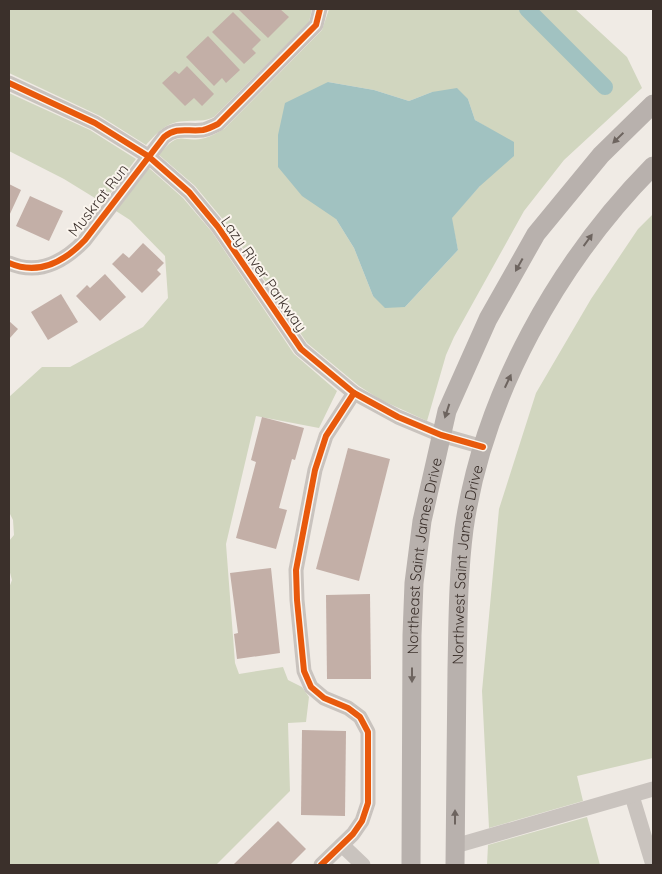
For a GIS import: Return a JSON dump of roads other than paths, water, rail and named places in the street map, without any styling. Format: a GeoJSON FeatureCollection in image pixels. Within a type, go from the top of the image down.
{"type":"FeatureCollection","features":[{"type":"Feature","properties":{"kind":"main road","name":"Northeast Saint James Drive"},"geometry":{"type":"LineString","coordinates":[[411,865],[414,583],[422,521],[440,435],[456,388],[484,327],[536,234],[601,155],[653,104]]}},
{"type":"Feature","properties":{"kind":"main road","name":"Northwest Saint James Drive"},"geometry":{"type":"LineString","coordinates":[[455,865],[458,588],[464,528],[482,447],[498,405],[530,333],[573,261],[598,227],[653,166]]}},
{"type":"Feature","properties":{"kind":"street","name":"Muskrat Run"},"geometry":{"type":"LineString","coordinates":[[9,263],[16,266],[40,267],[56,264],[72,253],[85,240],[148,156],[171,132],[184,129],[204,130],[218,124],[316,25],[320,9]]}},
{"type":"Feature","properties":{"kind":"street","name":"Lazy River Parkway"},"geometry":{"type":"LineString","coordinates":[[9,83],[95,123],[148,156],[189,192],[218,227],[301,349],[354,393],[376,407],[440,435],[482,447]]}},
{"type":"Feature","properties":{"kind":"street"},"geometry":{"type":"LineString","coordinates":[[321,865],[342,845],[362,821],[368,803],[368,732],[360,718],[348,708],[324,698],[311,687],[304,671],[296,570],[320,453],[326,436],[354,393]]}},
{"type":"Feature","properties":{"kind":"street"},"geometry":{"type":"LineString","coordinates":[[455,846],[653,789]]}},
{"type":"Feature","properties":{"kind":"street"},"geometry":{"type":"LineString","coordinates":[[632,796],[653,865]]}},
{"type":"Feature","properties":{"kind":"street"},"geometry":{"type":"LineString","coordinates":[[342,845],[363,865]]}},
{"type":"Feature","properties":{"kind":"water"},"geometry":{"type":"Polygon","coordinates":[[[328,82],[374,90],[409,101],[432,92],[457,88],[468,99],[475,120],[514,142],[514,156],[480,186],[452,218],[458,250],[405,307],[385,308],[373,296],[354,248],[336,219],[302,196],[278,167],[278,135],[285,103],[328,82]]]}},
{"type":"Feature","properties":{"kind":"waterway"},"geometry":{"type":"LineString","coordinates":[[527,9],[605,87]]}}]}
